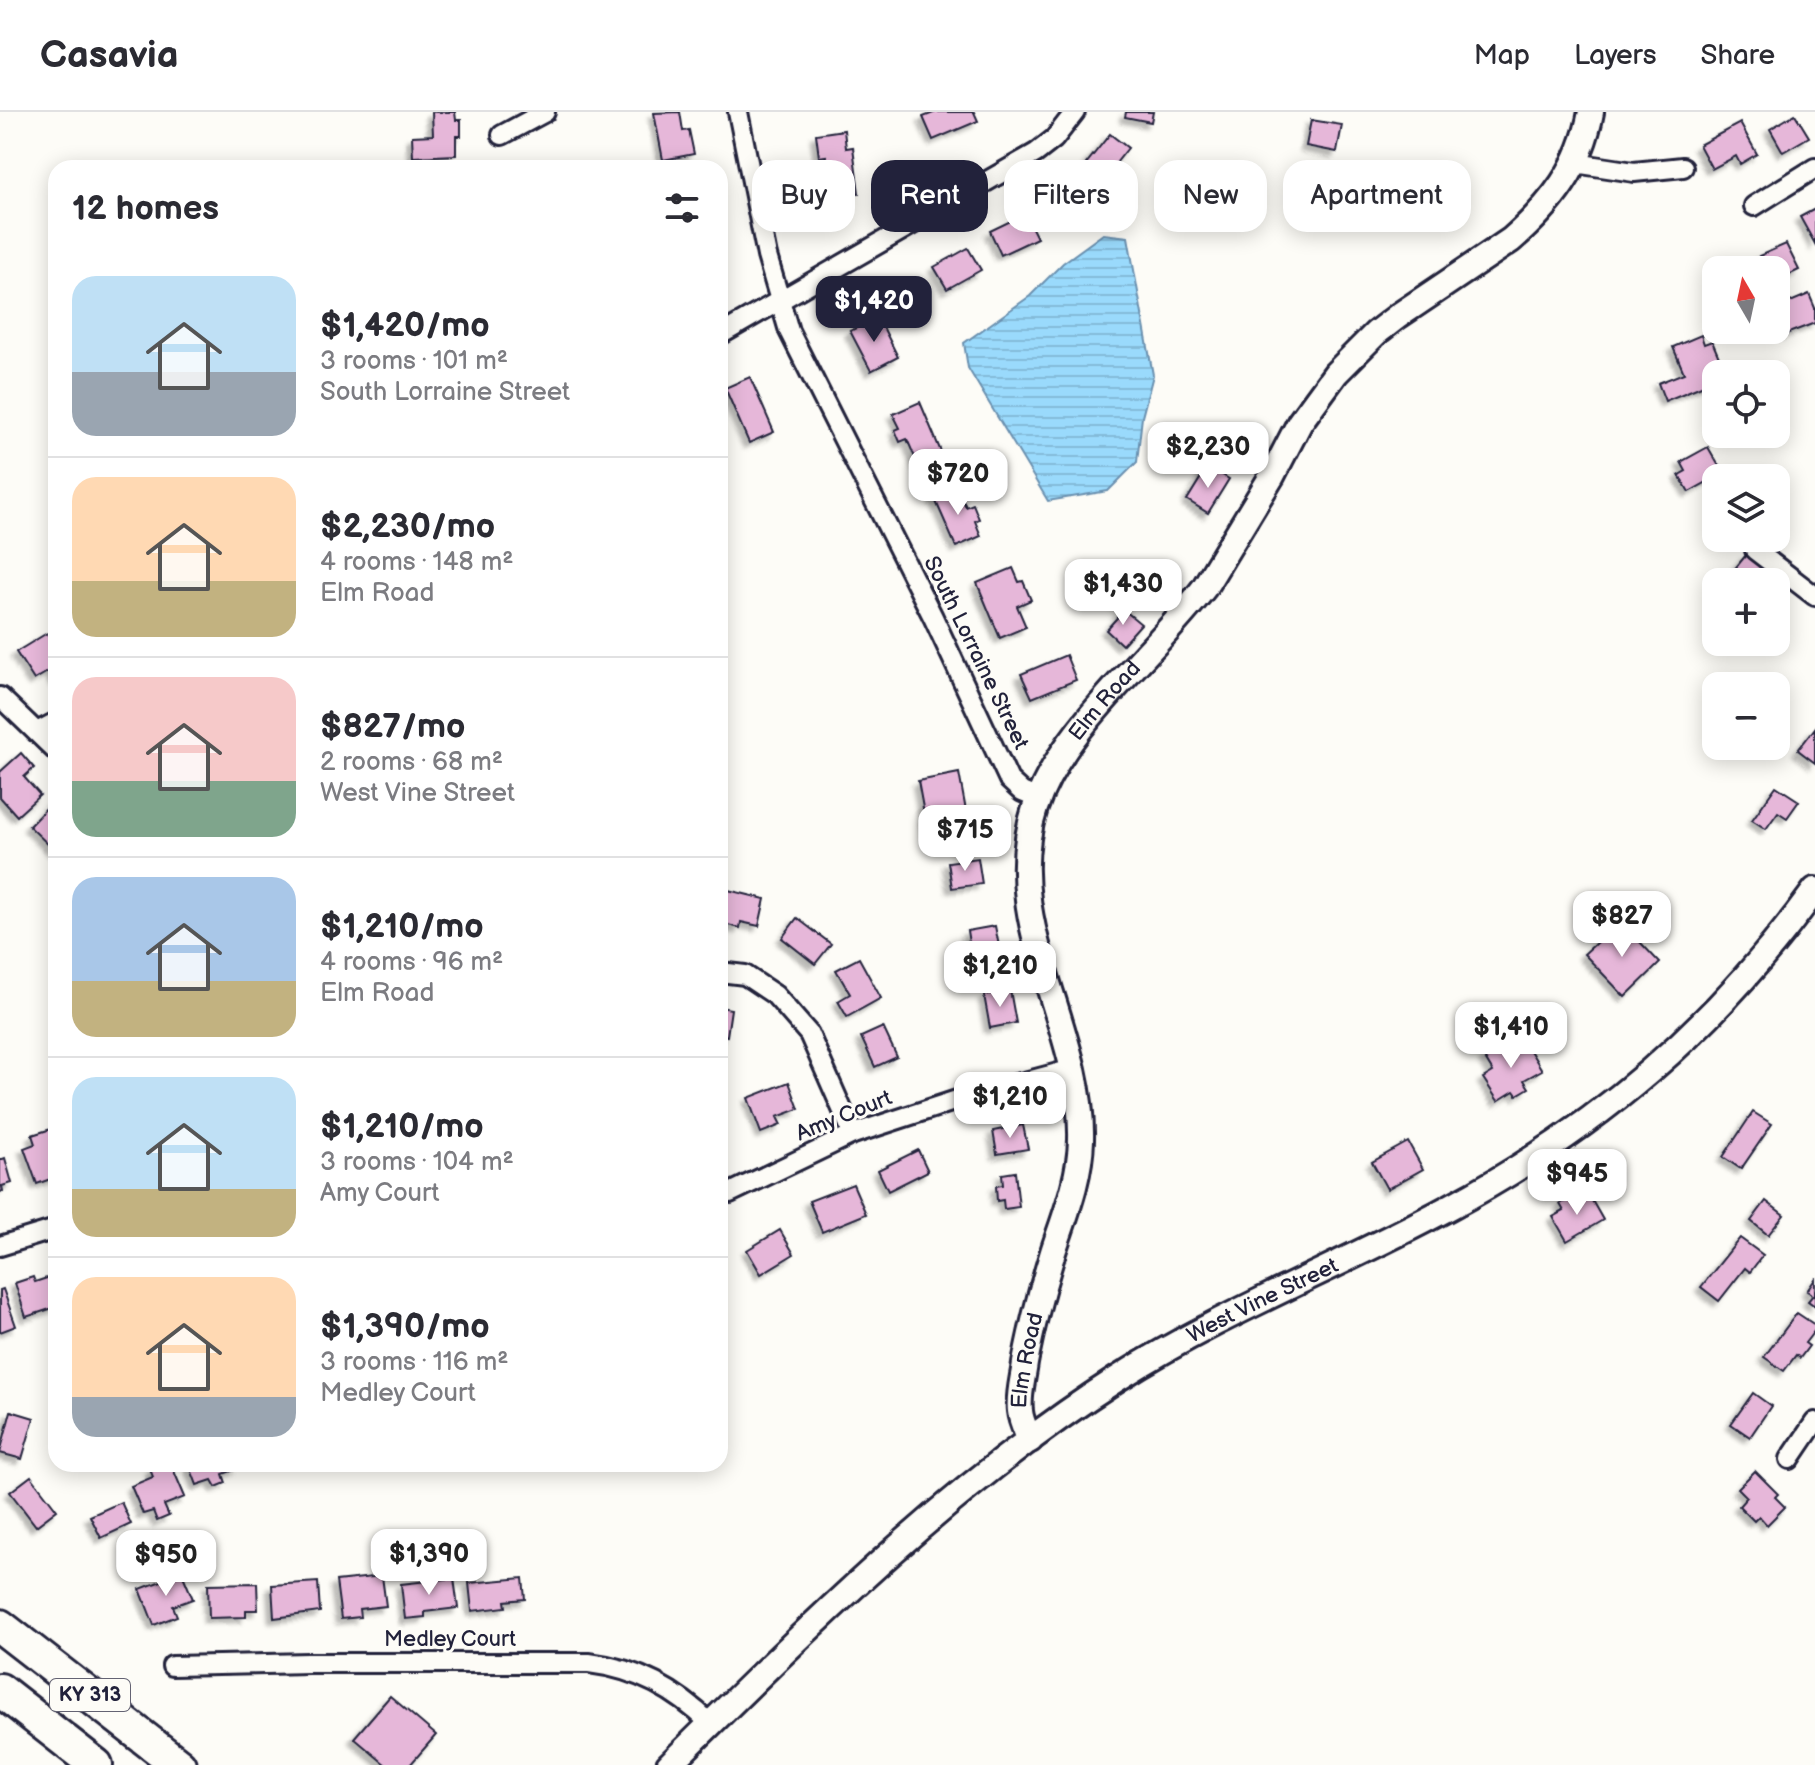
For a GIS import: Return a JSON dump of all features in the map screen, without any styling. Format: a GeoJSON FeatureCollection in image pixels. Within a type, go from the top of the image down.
{"type":"FeatureCollection","features":[{"type":"Feature","properties":{"kind":"highway","name":"KY 313"},"geometry":{"type":"LineString","coordinates":[[0,1626],[179,1765]]}},
{"type":"Feature","properties":{"kind":"highway","name":"KY 313"},"geometry":{"type":"LineString","coordinates":[[0,1690],[96,1765]]}},
{"type":"Feature","properties":{"kind":"street"},"geometry":{"type":"LineString","coordinates":[[502,135],[545,112]]}},
{"type":"Feature","properties":{"kind":"street","name":"South Lorraine Street"},"geometry":{"type":"LineString","coordinates":[[738,112],[767,256],[789,331],[933,617],[1009,780],[1022,792],[1039,799]]}},
{"type":"Feature","properties":{"kind":"street"},"geometry":{"type":"LineString","coordinates":[[728,330],[1036,153],[1054,139],[1075,112]]}},
{"type":"Feature","properties":{"kind":"street","name":"Elm Road"},"geometry":{"type":"LineString","coordinates":[[1030,1440],[1020,1415],[1019,1400],[1030,1332],[1070,1201],[1081,1144],[1081,1113],[1073,1069],[1042,965],[1029,904],[1026,872],[1028,841],[1039,799],[1060,755],[1204,588],[1272,476],[1300,422],[1336,373],[1376,333],[1511,240],[1530,223],[1564,185],[1575,163],[1591,112]]}},
{"type":"Feature","properties":{"kind":"street"},"geometry":{"type":"LineString","coordinates":[[1575,163],[1634,172],[1683,167]]}},
{"type":"Feature","properties":{"kind":"street"},"geometry":{"type":"LineString","coordinates":[[1754,206],[1815,168]]}},
{"type":"Feature","properties":{"kind":"street"},"geometry":{"type":"LineString","coordinates":[[1758,552],[1815,596]]}},
{"type":"Feature","properties":{"kind":"street"},"geometry":{"type":"LineString","coordinates":[[0,697],[48,743]]}},
{"type":"Feature","properties":{"kind":"street"},"geometry":{"type":"LineString","coordinates":[[37,732],[48,726]]}},
{"type":"Feature","properties":{"kind":"street","name":"West Vine Street"},"geometry":{"type":"LineString","coordinates":[[669,1765],[909,1537],[1030,1440],[1120,1377],[1290,1284],[1448,1208],[1588,1122],[1658,1066],[1715,1011],[1815,890]]}},
{"type":"Feature","properties":{"kind":"street"},"geometry":{"type":"LineString","coordinates":[[728,973],[745,975],[775,995],[809,1034],[853,1134]]}},
{"type":"Feature","properties":{"kind":"street","name":"Amy Court"},"geometry":{"type":"LineString","coordinates":[[730,1193],[853,1134],[957,1100],[1073,1069]]}},
{"type":"Feature","properties":{"kind":"street"},"geometry":{"type":"LineString","coordinates":[[0,1246],[48,1231]]}},
{"type":"Feature","properties":{"kind":"street"},"geometry":{"type":"LineString","coordinates":[[1790,1459],[1815,1422]]}},
{"type":"Feature","properties":{"kind":"street","name":"Medley Court"},"geometry":{"type":"LineString","coordinates":[[172,1666],[589,1663],[648,1677],[675,1693],[711,1724]]}},
{"type":"Feature","properties":{"kind":"water"},"geometry":{"type":"Polygon","coordinates":[[[1103,234],[1128,237],[1153,375],[1142,417],[1137,462],[1108,491],[1048,501],[968,368],[964,343],[1030,296],[1063,263],[1103,234]]]}},
{"type":"Feature","properties":{"kind":"building"},"geometry":{"type":"Polygon","coordinates":[[[432,112],[455,112],[456,120],[461,120],[461,136],[456,136],[456,155],[413,157],[412,136],[433,135],[432,112]]]}},
{"type":"Feature","properties":{"kind":"building"},"geometry":{"type":"Polygon","coordinates":[[[680,112],[683,131],[689,130],[694,154],[663,160],[654,113],[680,112]]]}},
{"type":"Feature","properties":{"kind":"building"},"geometry":{"type":"Polygon","coordinates":[[[936,112],[974,112],[978,121],[933,140],[923,117],[936,112]]]}},
{"type":"Feature","properties":{"kind":"building"},"geometry":{"type":"Polygon","coordinates":[[[1126,112],[1153,112],[1151,122],[1125,117],[1126,112]]]}},
{"type":"Feature","properties":{"kind":"building"},"geometry":{"type":"Polygon","coordinates":[[[1795,114],[1809,137],[1783,152],[1770,129],[1795,114]]]}},
{"type":"Feature","properties":{"kind":"building"},"geometry":{"type":"Polygon","coordinates":[[[1311,120],[1342,125],[1337,152],[1306,146],[1311,120]]]}},
{"type":"Feature","properties":{"kind":"building"},"geometry":{"type":"Polygon","coordinates":[[[1740,123],[1757,154],[1740,164],[1736,156],[1712,169],[1699,145],[1740,123]]]}},
{"type":"Feature","properties":{"kind":"building"},"geometry":{"type":"Polygon","coordinates":[[[844,130],[846,148],[853,147],[855,160],[819,157],[816,134],[844,130]]]}},
{"type":"Feature","properties":{"kind":"building"},"geometry":{"type":"Polygon","coordinates":[[[1110,134],[1128,148],[1118,160],[1089,160],[1110,134]]]}},
{"type":"Feature","properties":{"kind":"building"},"geometry":{"type":"Polygon","coordinates":[[[855,162],[859,193],[855,193],[855,162]]]}},
{"type":"Feature","properties":{"kind":"building"},"geometry":{"type":"Polygon","coordinates":[[[1815,209],[1815,244],[1800,217],[1815,209]]]}},
{"type":"Feature","properties":{"kind":"building"},"geometry":{"type":"Polygon","coordinates":[[[1004,224],[1004,232],[1034,232],[1037,238],[1001,255],[990,231],[1004,224]]]}},
{"type":"Feature","properties":{"kind":"building"},"geometry":{"type":"Polygon","coordinates":[[[1786,244],[1799,270],[1790,274],[1790,256],[1759,256],[1786,244]]]}},
{"type":"Feature","properties":{"kind":"building"},"geometry":{"type":"Polygon","coordinates":[[[968,248],[981,270],[947,289],[934,267],[968,248]]]}},
{"type":"Feature","properties":{"kind":"building"},"geometry":{"type":"Polygon","coordinates":[[[1809,294],[1815,308],[1815,323],[1790,332],[1790,302],[1809,294]]]}},
{"type":"Feature","properties":{"kind":"building"},"geometry":{"type":"Polygon","coordinates":[[[878,317],[898,357],[871,371],[850,331],[878,317]]]}},
{"type":"Feature","properties":{"kind":"building"},"geometry":{"type":"Polygon","coordinates":[[[1701,335],[1702,344],[1713,344],[1720,360],[1702,360],[1702,386],[1665,401],[1658,383],[1684,373],[1673,347],[1701,335]]]}},
{"type":"Feature","properties":{"kind":"building"},"geometry":{"type":"Polygon","coordinates":[[[750,377],[774,432],[749,443],[728,395],[728,387],[750,377]]]}},
{"type":"Feature","properties":{"kind":"building"},"geometry":{"type":"Polygon","coordinates":[[[920,402],[947,466],[923,476],[907,439],[900,442],[895,430],[900,428],[893,414],[920,402]]]}},
{"type":"Feature","properties":{"kind":"building"},"geometry":{"type":"Polygon","coordinates":[[[1709,448],[1718,464],[1702,464],[1702,485],[1689,492],[1679,475],[1686,471],[1681,462],[1709,448]]]}},
{"type":"Feature","properties":{"kind":"building"},"geometry":{"type":"Polygon","coordinates":[[[1208,466],[1229,479],[1208,513],[1187,500],[1208,466]]]}},
{"type":"Feature","properties":{"kind":"building"},"geometry":{"type":"Polygon","coordinates":[[[957,487],[966,507],[973,504],[981,536],[956,547],[934,497],[957,487]]]}},
{"type":"Feature","properties":{"kind":"building"},"geometry":{"type":"Polygon","coordinates":[[[1746,555],[1762,567],[1761,568],[1735,568],[1746,555]]]}},
{"type":"Feature","properties":{"kind":"building"},"geometry":{"type":"Polygon","coordinates":[[[1013,568],[1031,600],[1017,606],[1026,627],[1000,638],[977,583],[1013,568]]]}},
{"type":"Feature","properties":{"kind":"building"},"geometry":{"type":"Polygon","coordinates":[[[1124,610],[1141,624],[1122,645],[1106,630],[1124,610]]]}},
{"type":"Feature","properties":{"kind":"building"},"geometry":{"type":"Polygon","coordinates":[[[47,633],[48,672],[34,680],[16,652],[47,633]]]}},
{"type":"Feature","properties":{"kind":"building"},"geometry":{"type":"Polygon","coordinates":[[[1066,655],[1076,680],[1032,698],[1021,674],[1066,655]]]}},
{"type":"Feature","properties":{"kind":"building"},"geometry":{"type":"Polygon","coordinates":[[[1815,728],[1815,763],[1798,750],[1815,728]]]}},
{"type":"Feature","properties":{"kind":"building"},"geometry":{"type":"Polygon","coordinates":[[[21,753],[34,768],[24,777],[40,795],[17,816],[0,797],[0,772],[21,753]]]}},
{"type":"Feature","properties":{"kind":"building"},"geometry":{"type":"Polygon","coordinates":[[[959,773],[969,827],[928,835],[918,781],[959,773]]]}},
{"type":"Feature","properties":{"kind":"building"},"geometry":{"type":"Polygon","coordinates":[[[1776,786],[1799,801],[1787,818],[1778,812],[1766,829],[1752,820],[1776,786]]]}},
{"type":"Feature","properties":{"kind":"building"},"geometry":{"type":"Polygon","coordinates":[[[48,806],[48,844],[29,826],[48,806]]]}},
{"type":"Feature","properties":{"kind":"building"},"geometry":{"type":"Polygon","coordinates":[[[978,858],[982,884],[952,888],[948,862],[978,858]]]}},
{"type":"Feature","properties":{"kind":"building"},"geometry":{"type":"Polygon","coordinates":[[[728,890],[765,899],[759,926],[741,922],[740,928],[728,925],[728,890]]]}},
{"type":"Feature","properties":{"kind":"building"},"geometry":{"type":"Polygon","coordinates":[[[797,918],[831,944],[815,964],[782,938],[797,918]]]}},
{"type":"Feature","properties":{"kind":"building"},"geometry":{"type":"Polygon","coordinates":[[[1620,921],[1660,963],[1625,997],[1584,954],[1620,921]]]}},
{"type":"Feature","properties":{"kind":"building"},"geometry":{"type":"Polygon","coordinates":[[[995,926],[1002,961],[973,966],[967,931],[995,926]]]}},
{"type":"Feature","properties":{"kind":"building"},"geometry":{"type":"Polygon","coordinates":[[[859,958],[881,998],[847,1017],[838,1001],[850,994],[836,970],[859,958]]]}},
{"type":"Feature","properties":{"kind":"building"},"geometry":{"type":"Polygon","coordinates":[[[1010,990],[1016,1023],[990,1028],[984,995],[1010,990]]]}},
{"type":"Feature","properties":{"kind":"building"},"geometry":{"type":"Polygon","coordinates":[[[883,1027],[897,1057],[875,1067],[861,1037],[883,1027]]]}},
{"type":"Feature","properties":{"kind":"building"},"geometry":{"type":"Polygon","coordinates":[[[1523,1039],[1542,1070],[1524,1080],[1529,1088],[1517,1095],[1514,1091],[1498,1101],[1483,1078],[1493,1072],[1484,1057],[1501,1047],[1503,1051],[1523,1039]]]}},
{"type":"Feature","properties":{"kind":"building"},"geometry":{"type":"Polygon","coordinates":[[[789,1082],[799,1109],[777,1117],[781,1125],[761,1133],[748,1098],[789,1082]]]}},
{"type":"Feature","properties":{"kind":"building"},"geometry":{"type":"Polygon","coordinates":[[[1753,1112],[1772,1124],[1741,1169],[1723,1157],[1753,1112]]]}},
{"type":"Feature","properties":{"kind":"building"},"geometry":{"type":"Polygon","coordinates":[[[1023,1125],[1028,1149],[997,1154],[993,1131],[1023,1125]]]}},
{"type":"Feature","properties":{"kind":"building"},"geometry":{"type":"Polygon","coordinates":[[[48,1130],[48,1180],[37,1184],[24,1148],[35,1144],[32,1135],[48,1130]]]}},
{"type":"Feature","properties":{"kind":"building"},"geometry":{"type":"Polygon","coordinates":[[[1408,1142],[1423,1169],[1387,1189],[1372,1162],[1408,1142]]]}},
{"type":"Feature","properties":{"kind":"building"},"geometry":{"type":"Polygon","coordinates":[[[918,1150],[928,1171],[888,1191],[878,1170],[918,1150]]]}},
{"type":"Feature","properties":{"kind":"building"},"geometry":{"type":"Polygon","coordinates":[[[5,1158],[12,1183],[2,1186],[3,1191],[0,1192],[0,1160],[5,1158]]]}},
{"type":"Feature","properties":{"kind":"building"},"geometry":{"type":"Polygon","coordinates":[[[1015,1172],[1019,1207],[1004,1209],[1003,1200],[997,1201],[996,1186],[1003,1185],[1002,1174],[1015,1172]]]}},
{"type":"Feature","properties":{"kind":"building"},"geometry":{"type":"Polygon","coordinates":[[[853,1184],[866,1214],[822,1232],[809,1201],[853,1184]]]}},
{"type":"Feature","properties":{"kind":"building"},"geometry":{"type":"Polygon","coordinates":[[[1574,1196],[1578,1204],[1590,1197],[1603,1220],[1567,1241],[1553,1217],[1564,1211],[1560,1204],[1574,1196]]]}},
{"type":"Feature","properties":{"kind":"building"},"geometry":{"type":"Polygon","coordinates":[[[1766,1201],[1784,1215],[1768,1235],[1751,1221],[1766,1201]]]}},
{"type":"Feature","properties":{"kind":"building"},"geometry":{"type":"Polygon","coordinates":[[[780,1230],[794,1254],[761,1274],[747,1250],[780,1230]]]}},
{"type":"Feature","properties":{"kind":"building"},"geometry":{"type":"Polygon","coordinates":[[[1740,1238],[1763,1255],[1750,1272],[1745,1268],[1719,1301],[1701,1287],[1740,1238]]]}},
{"type":"Feature","properties":{"kind":"building"},"geometry":{"type":"Polygon","coordinates":[[[33,1277],[35,1282],[48,1278],[48,1310],[26,1317],[15,1283],[33,1277]]]}},
{"type":"Feature","properties":{"kind":"building"},"geometry":{"type":"Polygon","coordinates":[[[1815,1279],[1815,1306],[1808,1301],[1813,1295],[1807,1291],[1815,1279]]]}},
{"type":"Feature","properties":{"kind":"building"},"geometry":{"type":"Polygon","coordinates":[[[3,1289],[16,1326],[0,1332],[0,1290],[3,1289]]]}},
{"type":"Feature","properties":{"kind":"building"},"geometry":{"type":"Polygon","coordinates":[[[1797,1313],[1815,1325],[1815,1330],[1805,1343],[1809,1346],[1800,1358],[1796,1355],[1784,1371],[1764,1357],[1797,1313]]]}},
{"type":"Feature","properties":{"kind":"building"},"geometry":{"type":"Polygon","coordinates":[[[1753,1393],[1771,1406],[1750,1437],[1731,1424],[1753,1393]]]}},
{"type":"Feature","properties":{"kind":"building"},"geometry":{"type":"Polygon","coordinates":[[[11,1411],[34,1418],[22,1459],[0,1453],[11,1411]]]}},
{"type":"Feature","properties":{"kind":"building"},"geometry":{"type":"Polygon","coordinates":[[[1755,1471],[1778,1494],[1775,1497],[1785,1507],[1767,1525],[1759,1516],[1754,1521],[1739,1506],[1747,1497],[1738,1488],[1755,1471]]]}},
{"type":"Feature","properties":{"kind":"building"},"geometry":{"type":"Polygon","coordinates":[[[151,1472],[174,1472],[185,1497],[164,1505],[169,1516],[157,1521],[153,1511],[143,1514],[131,1486],[153,1477],[151,1472]]]}},
{"type":"Feature","properties":{"kind":"building"},"geometry":{"type":"Polygon","coordinates":[[[192,1472],[229,1472],[223,1474],[226,1483],[216,1487],[212,1480],[197,1485],[192,1472]]]}},
{"type":"Feature","properties":{"kind":"building"},"geometry":{"type":"Polygon","coordinates":[[[31,1476],[57,1510],[36,1526],[10,1492],[31,1476]]]}},
{"type":"Feature","properties":{"kind":"building"},"geometry":{"type":"Polygon","coordinates":[[[121,1502],[131,1524],[101,1538],[90,1516],[121,1502]]]}},
{"type":"Feature","properties":{"kind":"building"},"geometry":{"type":"Polygon","coordinates":[[[182,1573],[193,1599],[173,1606],[177,1616],[154,1625],[140,1589],[182,1573]]]}},
{"type":"Feature","properties":{"kind":"building"},"geometry":{"type":"Polygon","coordinates":[[[382,1576],[386,1606],[359,1609],[360,1617],[341,1619],[336,1581],[382,1576]]]}},
{"type":"Feature","properties":{"kind":"building"},"geometry":{"type":"Polygon","coordinates":[[[454,1578],[458,1608],[425,1612],[425,1617],[405,1619],[401,1584],[454,1578]]]}},
{"type":"Feature","properties":{"kind":"building"},"geometry":{"type":"Polygon","coordinates":[[[523,1578],[525,1599],[505,1601],[506,1607],[472,1611],[469,1583],[523,1578]]]}},
{"type":"Feature","properties":{"kind":"building"},"geometry":{"type":"Polygon","coordinates":[[[318,1582],[320,1612],[274,1618],[272,1585],[318,1582]]]}},
{"type":"Feature","properties":{"kind":"building"},"geometry":{"type":"Polygon","coordinates":[[[257,1583],[258,1610],[246,1610],[246,1617],[209,1618],[208,1584],[257,1583]]]}},
{"type":"Feature","properties":{"kind":"building"},"geometry":{"type":"Polygon","coordinates":[[[390,1696],[436,1735],[410,1765],[386,1765],[354,1738],[390,1696]]]}}]}
